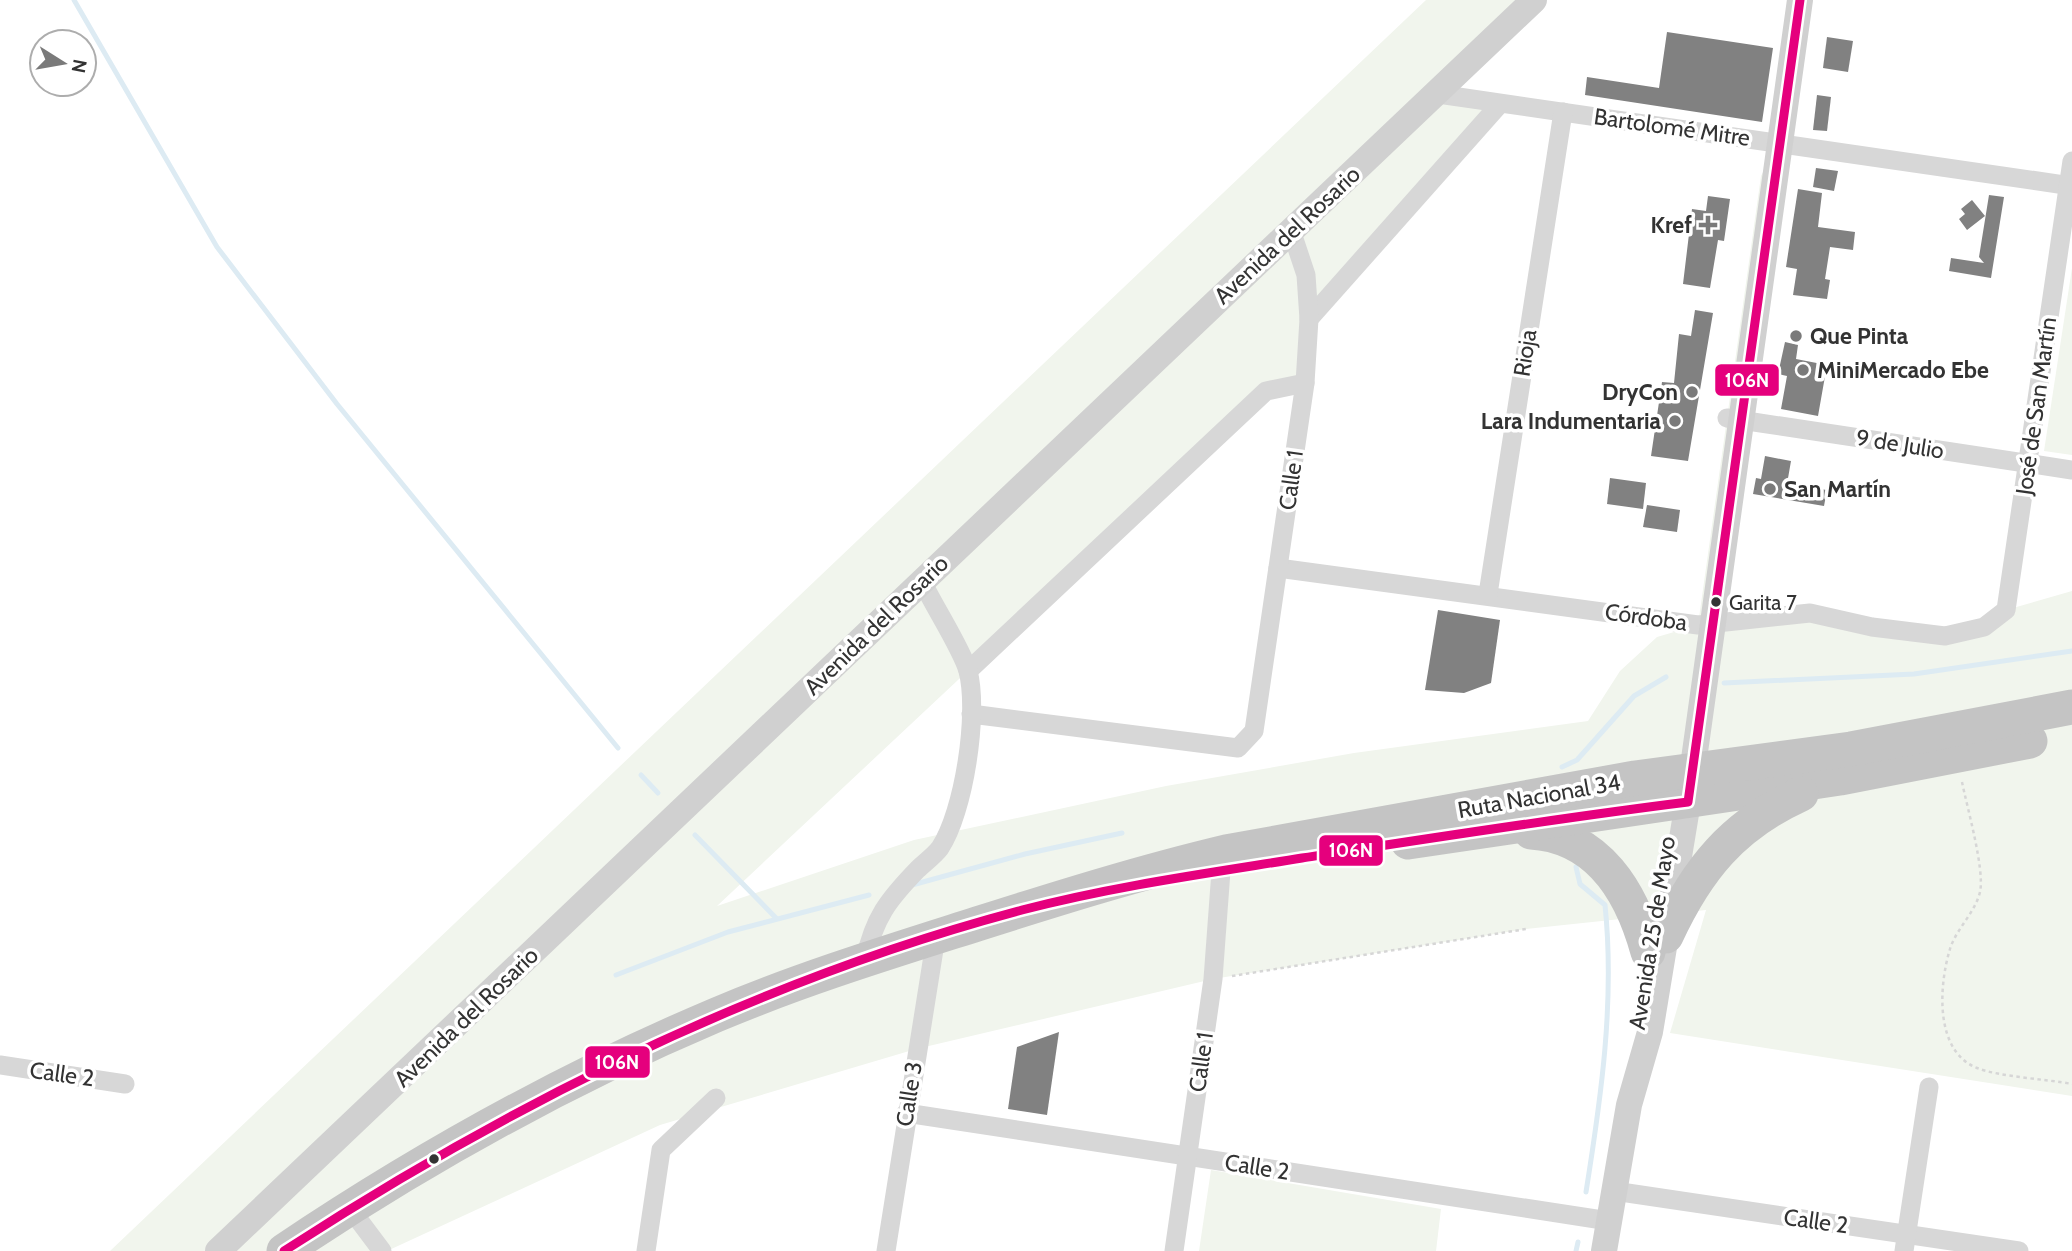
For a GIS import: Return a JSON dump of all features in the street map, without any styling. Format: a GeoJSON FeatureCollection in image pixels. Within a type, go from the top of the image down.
{"type":"FeatureCollection","features":[{"type":"Feature","properties":{"kind":"highway","name":"Ruta Nacional 34"},"geometry":{"type":"LineString","coordinates":[[1012,913],[1328,852],[1426,840],[1851,749],[2072,707]]}},
{"type":"Feature","properties":{"kind":"highway","name":"Ruta Nacional 34"},"geometry":{"type":"LineString","coordinates":[[284,1251],[433,1156],[622,1056],[718,1014],[864,960],[1164,866],[1226,852],[1683,787],[1840,778],[1963,756],[2072,729]]}},
{"type":"Feature","properties":{"kind":"highway"},"geometry":{"type":"LineString","coordinates":[[1426,840],[1531,832],[1560,836],[1572,841],[1607,867],[1657,944],[1706,867],[1743,826],[1771,808],[1840,778]]}},
{"type":"Feature","properties":{"kind":"main road","name":"Avenida del Rosario"},"geometry":{"type":"LineString","coordinates":[[218,1251],[1534,0]]}},
{"type":"Feature","properties":{"kind":"main road","name":"Avenida 25 de Mayo"},"geometry":{"type":"LineString","coordinates":[[1604,1251],[1629,1105],[1635,1030],[1657,944],[1683,787],[1735,419],[1761,176],[1779,142],[1800,0]]}},
{"type":"Feature","properties":{"kind":"street","name":"Bartolomé Mitre"},"geometry":{"type":"LineString","coordinates":[[1437,94],[2070,185]]}},
{"type":"Feature","properties":{"kind":"street"},"geometry":{"type":"LineString","coordinates":[[1309,319],[1499,105]]}},
{"type":"Feature","properties":{"kind":"street","name":"Rioja"},"geometry":{"type":"LineString","coordinates":[[1488,594],[1563,112]]}},
{"type":"Feature","properties":{"kind":"street","name":"José de San Martín"},"geometry":{"type":"LineString","coordinates":[[2006,610],[2072,161]]}},
{"type":"Feature","properties":{"kind":"street","name":"Calle 1"},"geometry":{"type":"LineString","coordinates":[[971,714],[1238,748],[1254,731],[1305,383],[1309,319],[1306,275],[1291,230]]}},
{"type":"Feature","properties":{"kind":"street"},"geometry":{"type":"LineString","coordinates":[[968,671],[1266,391],[1305,383]]}},
{"type":"Feature","properties":{"kind":"street","name":"9 de Julio"},"geometry":{"type":"LineString","coordinates":[[1735,419],[2072,470]]}},
{"type":"Feature","properties":{"kind":"street","name":"Córdoba"},"geometry":{"type":"LineString","coordinates":[[1278,568],[1705,625],[1810,613],[1872,627],[1945,636],[1984,627],[2006,610]]}},
{"type":"Feature","properties":{"kind":"street"},"geometry":{"type":"LineString","coordinates":[[864,960],[871,931],[887,901],[940,848],[957,808],[967,760],[971,714],[968,671],[922,581]]}},
{"type":"Feature","properties":{"kind":"street","name":"Calle 1"},"geometry":{"type":"LineString","coordinates":[[1174,1251],[1213,979],[1221,871]]}},
{"type":"Feature","properties":{"kind":"street","name":"Calle 3"},"geometry":{"type":"LineString","coordinates":[[886,1251],[936,937]]}},
{"type":"Feature","properties":{"kind":"street","name":"Calle 2"},"geometry":{"type":"LineString","coordinates":[[0,1065],[125,1084]]}},
{"type":"Feature","properties":{"kind":"street"},"geometry":{"type":"LineString","coordinates":[[1905,1243],[1929,1087]]}},
{"type":"Feature","properties":{"kind":"street"},"geometry":{"type":"LineString","coordinates":[[646,1251],[661,1150],[716,1098]]}},
{"type":"Feature","properties":{"kind":"street","name":"Calle 2"},"geometry":{"type":"LineString","coordinates":[[906,1113],[1609,1221]]}},
{"type":"Feature","properties":{"kind":"street","name":"Calle 2"},"geometry":{"type":"LineString","coordinates":[[1614,1191],[1905,1243],[2019,1251]]}},
{"type":"Feature","properties":{"kind":"street"},"geometry":{"type":"LineString","coordinates":[[349,1208],[382,1251]]}},
{"type":"Feature","properties":{"kind":"path"},"geometry":{"type":"LineString","coordinates":[[1963,756],[1962,781],[1979,869],[1980,892],[1951,947],[1942,983],[1944,1022],[1956,1054],[1977,1068],[2072,1084]]}},
{"type":"Feature","properties":{"kind":"path"},"geometry":{"type":"LineString","coordinates":[[1213,979],[1526,929]]}},
{"type":"Feature","properties":{"kind":"shaded area"},"geometry":{"type":"Polygon","coordinates":[[[1426,0],[1534,0],[1438,94],[1499,105],[1309,319],[1305,383],[1266,391],[717,906],[914,840],[1166,786],[1354,753],[1588,721],[1620,671],[1657,637],[1698,625],[1761,176],[1779,142],[1713,625],[1810,613],[1945,636],[2006,610],[2072,591],[2072,1096],[1670,1033],[1706,910],[1526,929],[1213,979],[916,1049],[660,1125],[387,1251],[110,1251],[1426,0]]]}},
{"type":"Feature","properties":{"kind":"shaded area"},"geometry":{"type":"Polygon","coordinates":[[[2072,268],[2072,455],[2044,451],[2072,268]]]}},
{"type":"Feature","properties":{"kind":"shaded area"},"geometry":{"type":"Polygon","coordinates":[[[1211,1170],[1441,1209],[1436,1251],[1199,1251],[1211,1170]]]}},
{"type":"Feature","properties":{"kind":"building"},"geometry":{"type":"Polygon","coordinates":[[[1667,32],[1773,48],[1762,122],[1585,95],[1587,77],[1659,88],[1667,32]]]}},
{"type":"Feature","properties":{"kind":"building"},"geometry":{"type":"Polygon","coordinates":[[[1827,37],[1853,41],[1848,72],[1823,68],[1827,37]]]}},
{"type":"Feature","properties":{"kind":"building"},"geometry":{"type":"Polygon","coordinates":[[[1817,95],[1831,97],[1827,131],[1813,130],[1817,95]]]}},
{"type":"Feature","properties":{"kind":"building"},"geometry":{"type":"Polygon","coordinates":[[[1816,168],[1838,171],[1834,191],[1813,187],[1816,168]]]}},
{"type":"Feature","properties":{"kind":"building"},"geometry":{"type":"Polygon","coordinates":[[[1798,189],[1822,193],[1818,227],[1855,232],[1853,250],[1830,247],[1825,279],[1830,280],[1827,299],[1793,295],[1797,269],[1786,267],[1798,189]]]}},
{"type":"Feature","properties":{"kind":"building"},"geometry":{"type":"Polygon","coordinates":[[[1989,195],[2004,197],[1991,278],[1949,271],[1951,258],[1984,263],[1979,257],[1989,195]]]}},
{"type":"Feature","properties":{"kind":"building"},"geometry":{"type":"Polygon","coordinates":[[[1708,196],[1730,199],[1724,241],[1718,240],[1710,288],[1683,284],[1692,209],[1706,211],[1708,196]]]}},
{"type":"Feature","properties":{"kind":"building"},"geometry":{"type":"Polygon","coordinates":[[[1972,200],[1985,216],[1967,230],[1959,219],[1965,214],[1961,209],[1972,200]]]}},
{"type":"Feature","properties":{"kind":"building"},"geometry":{"type":"Polygon","coordinates":[[[1695,310],[1713,313],[1688,461],[1651,456],[1662,382],[1674,383],[1679,334],[1691,336],[1695,310]]]}},
{"type":"Feature","properties":{"kind":"building"},"geometry":{"type":"Polygon","coordinates":[[[1785,342],[1798,345],[1796,359],[1827,365],[1818,416],[1781,409],[1787,376],[1778,374],[1785,342]]]}},
{"type":"Feature","properties":{"kind":"building"},"geometry":{"type":"Polygon","coordinates":[[[1765,456],[1791,461],[1787,484],[1827,490],[1824,506],[1753,494],[1756,478],[1761,479],[1765,456]]]}},
{"type":"Feature","properties":{"kind":"building"},"geometry":{"type":"Polygon","coordinates":[[[1610,478],[1646,483],[1643,509],[1607,504],[1610,478]]]}},
{"type":"Feature","properties":{"kind":"building"},"geometry":{"type":"Polygon","coordinates":[[[1647,505],[1680,510],[1677,532],[1643,527],[1647,505]]]}},
{"type":"Feature","properties":{"kind":"building"},"geometry":{"type":"Polygon","coordinates":[[[1438,610],[1500,620],[1491,683],[1464,693],[1425,690],[1438,610]]]}},
{"type":"Feature","properties":{"kind":"building"},"geometry":{"type":"Polygon","coordinates":[[[1059,1032],[1047,1115],[1008,1109],[1017,1047],[1059,1032]]]}},
{"type":"Feature","properties":{"kind":"waterway"},"geometry":{"type":"LineString","coordinates":[[74,0],[217,247],[337,404],[618,748]]}},
{"type":"Feature","properties":{"kind":"waterway"},"geometry":{"type":"LineString","coordinates":[[1724,683],[1914,674],[2072,651]]}},
{"type":"Feature","properties":{"kind":"waterway"},"geometry":{"type":"LineString","coordinates":[[1562,767],[1577,760],[1634,696],[1666,677]]}},
{"type":"Feature","properties":{"kind":"waterway"},"geometry":{"type":"LineString","coordinates":[[641,775],[658,793]]}},
{"type":"Feature","properties":{"kind":"waterway"},"geometry":{"type":"LineString","coordinates":[[912,885],[1025,854],[1122,833]]}},
{"type":"Feature","properties":{"kind":"waterway"},"geometry":{"type":"LineString","coordinates":[[695,835],[776,918]]}},
{"type":"Feature","properties":{"kind":"waterway"},"geometry":{"type":"LineString","coordinates":[[1576,867],[1580,884],[1605,905],[1608,941],[1605,1049],[1586,1192]]}},
{"type":"Feature","properties":{"kind":"waterway"},"geometry":{"type":"LineString","coordinates":[[616,975],[728,932],[869,895]]}},
{"type":"Feature","properties":{"kind":"waterway"},"geometry":{"type":"LineString","coordinates":[[1576,1251],[1578,1242]]}},
{"type":"Feature","properties":{"kind":"transit line","name":"106N"},"geometry":{"type":"LineString","coordinates":[[284,1251],[458,1145],[640,1051],[827,972],[924,939],[1057,901],[1162,881],[1495,828],[1688,802],[1800,0]]}},
{"type":"Feature","properties":{"kind":"place","name":"Kref"},"geometry":{"type":"Point","coordinates":[1708,225]}},
{"type":"Feature","properties":{"kind":"place","name":"Que Pinta"},"geometry":{"type":"Point","coordinates":[1796,336]}},
{"type":"Feature","properties":{"kind":"place","name":"MiniMercado Ebe"},"geometry":{"type":"Point","coordinates":[1803,370]}},
{"type":"Feature","properties":{"kind":"place","name":"DryCon"},"geometry":{"type":"Point","coordinates":[1692,392]}},
{"type":"Feature","properties":{"kind":"place","name":"Lara Indumentaria"},"geometry":{"type":"Point","coordinates":[1675,421]}},
{"type":"Feature","properties":{"kind":"place","name":"San Martín"},"geometry":{"type":"Point","coordinates":[1770,489]}},
{"type":"Feature","properties":{"kind":"place","name":"Garita 7"},"geometry":{"type":"Point","coordinates":[1716,602]}}]}
